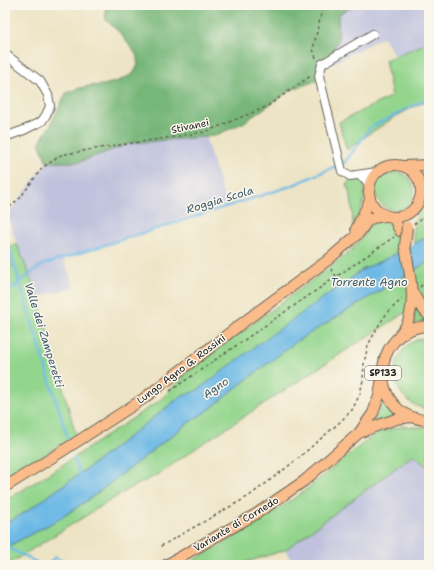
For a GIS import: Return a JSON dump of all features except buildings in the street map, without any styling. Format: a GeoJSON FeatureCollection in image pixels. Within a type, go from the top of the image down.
{"type":"FeatureCollection","features":[{"type":"Feature","properties":{"kind":"main road"},"geometry":{"type":"LineString","coordinates":[[369,186],[377,172],[384,167],[393,165],[429,165]]}},
{"type":"Feature","properties":{"kind":"main road"},"geometry":{"type":"LineString","coordinates":[[396,339],[406,325],[411,312],[411,292],[404,229],[420,200],[421,191],[420,183],[416,175],[410,169],[402,166]]}},
{"type":"Feature","properties":{"kind":"main road","name":"Lungo Agno G. Rossini"},"geometry":{"type":"LineString","coordinates":[[350,241],[370,200],[369,186]]}},
{"type":"Feature","properties":{"kind":"main road","name":"Lungo Agno G. Rossini"},"geometry":{"type":"LineString","coordinates":[[5,487],[143,399],[326,261],[359,233],[366,223],[372,218],[406,215],[429,198]]}},
{"type":"Feature","properties":{"kind":"main road"},"geometry":{"type":"LineString","coordinates":[[370,200],[379,212],[390,217],[404,229]]}},
{"type":"Feature","properties":{"kind":"main road"},"geometry":{"type":"LineString","coordinates":[[411,292],[429,316]]}},
{"type":"Feature","properties":{"kind":"main road","name":"SP133"},"geometry":{"type":"LineString","coordinates":[[359,433],[373,413],[379,396],[383,364],[388,351],[396,339],[408,331],[421,326],[429,326]]}},
{"type":"Feature","properties":{"kind":"main road","name":"SP133"},"geometry":{"type":"LineString","coordinates":[[382,378],[386,391],[392,402],[401,411],[412,417]]}},
{"type":"Feature","properties":{"kind":"main road","name":"SP133"},"geometry":{"type":"LineString","coordinates":[[359,433],[396,419],[412,417],[429,420]]}},
{"type":"Feature","properties":{"kind":"main road","name":"Variante di Cornedo"},"geometry":{"type":"LineString","coordinates":[[166,565],[256,514],[304,481],[359,433]]}},
{"type":"Feature","properties":{"kind":"street"},"geometry":{"type":"LineString","coordinates":[[374,34],[322,64],[319,76],[342,171],[350,176],[377,172]]}},
{"type":"Feature","properties":{"kind":"street"},"geometry":{"type":"LineString","coordinates":[[5,54],[40,81],[48,95],[50,106],[42,121],[5,137]]}},
{"type":"Feature","properties":{"kind":"street"},"geometry":{"type":"LineString","coordinates":[[358,175],[365,178],[369,186]]}},
{"type":"Feature","properties":{"kind":"path"},"geometry":{"type":"LineString","coordinates":[[320,70],[313,49],[322,10],[326,5]]}},
{"type":"Feature","properties":{"kind":"path","name":"Stivanei"},"geometry":{"type":"LineString","coordinates":[[5,211],[20,198],[42,168],[61,155],[205,132],[266,107],[307,77],[320,70]]}},
{"type":"Feature","properties":{"kind":"path"},"geometry":{"type":"LineString","coordinates":[[169,391],[404,229],[429,214]]}},
{"type":"Feature","properties":{"kind":"path"},"geometry":{"type":"LineString","coordinates":[[328,265],[336,276]]}},
{"type":"Feature","properties":{"kind":"path"},"geometry":{"type":"LineString","coordinates":[[161,546],[249,496],[295,461],[340,422],[352,410],[360,394],[368,345],[379,325],[387,313],[411,292],[422,284],[429,283]]}},
{"type":"Feature","properties":{"kind":"shaded area"},"geometry":{"type":"Polygon","coordinates":[[[356,5],[429,5],[429,42],[395,56],[383,37],[324,68],[338,40],[338,20],[340,13],[356,5]]]}},
{"type":"Feature","properties":{"kind":"shaded area"},"geometry":{"type":"Polygon","coordinates":[[[205,137],[226,203],[63,259],[75,287],[38,297],[7,215],[47,162],[79,162],[131,143],[205,137]]]}},
{"type":"Feature","properties":{"kind":"shaded area"},"geometry":{"type":"Polygon","coordinates":[[[413,455],[429,468],[429,565],[294,565],[285,550],[413,455]]]}},
{"type":"Feature","properties":{"kind":"green space"},"geometry":{"type":"Polygon","coordinates":[[[105,5],[356,5],[340,13],[338,20],[338,40],[318,80],[291,90],[243,123],[214,136],[131,143],[79,162],[47,162],[39,143],[51,124],[66,93],[89,86],[104,85],[118,81],[133,74],[138,65],[136,54],[119,32],[106,20],[105,5]]]}},
{"type":"Feature","properties":{"kind":"green space"},"geometry":{"type":"Polygon","coordinates":[[[429,42],[429,100],[397,116],[347,150],[339,122],[392,96],[385,60],[429,42]]]}},
{"type":"Feature","properties":{"kind":"green space"},"geometry":{"type":"Polygon","coordinates":[[[418,169],[429,169],[429,194],[427,195],[425,180],[418,169]]]}},
{"type":"Feature","properties":{"kind":"green space"},"geometry":{"type":"Polygon","coordinates":[[[391,172],[399,172],[409,177],[413,184],[413,198],[409,205],[399,210],[391,210],[381,205],[379,202],[376,195],[376,187],[381,177],[384,175],[391,172]]]}},
{"type":"Feature","properties":{"kind":"green space"},"geometry":{"type":"Polygon","coordinates":[[[354,178],[360,179],[364,182],[365,194],[353,227],[352,204],[347,184],[354,178]]]}},
{"type":"Feature","properties":{"kind":"green space"},"geometry":{"type":"Polygon","coordinates":[[[429,204],[429,235],[414,245],[413,229],[418,211],[429,204]]]}},
{"type":"Feature","properties":{"kind":"green space"},"geometry":{"type":"Polygon","coordinates":[[[381,220],[391,222],[397,232],[400,252],[362,270],[196,391],[180,397],[92,465],[27,511],[5,524],[5,501],[159,401],[190,370],[350,252],[370,225],[381,220]]]}},
{"type":"Feature","properties":{"kind":"green space"},"geometry":{"type":"Polygon","coordinates":[[[17,244],[38,297],[76,435],[5,479],[5,269],[12,266],[6,250],[17,244]]]}},
{"type":"Feature","properties":{"kind":"green space"},"geometry":{"type":"Polygon","coordinates":[[[429,261],[429,298],[417,305],[429,321],[412,325],[415,314],[414,307],[199,446],[159,474],[127,490],[5,565],[5,548],[61,518],[92,497],[188,423],[210,409],[297,341],[429,261]]]}},
{"type":"Feature","properties":{"kind":"green space"},"geometry":{"type":"Polygon","coordinates":[[[429,337],[429,409],[416,406],[403,395],[396,381],[395,373],[398,358],[403,350],[414,341],[429,337]]]}},
{"type":"Feature","properties":{"kind":"green space"},"geometry":{"type":"Polygon","coordinates":[[[384,398],[390,408],[400,416],[370,426],[379,412],[384,398]]]}},
{"type":"Feature","properties":{"kind":"green space"},"geometry":{"type":"Polygon","coordinates":[[[404,426],[429,428],[429,468],[413,455],[285,550],[238,565],[197,565],[194,560],[249,529],[303,492],[376,433],[404,426]]]}},
{"type":"Feature","properties":{"kind":"water","name":"Torrente Agno"},"geometry":{"type":"Polygon","coordinates":[[[429,235],[429,261],[297,341],[210,409],[188,423],[92,497],[61,518],[5,548],[5,524],[27,511],[92,465],[180,397],[196,391],[362,270],[400,252],[429,235]]]}},
{"type":"Feature","properties":{"kind":"waterway","name":"Roggia Scola"},"geometry":{"type":"LineString","coordinates":[[5,297],[17,284],[42,265],[291,186],[345,162],[371,127],[429,98]]}},
{"type":"Feature","properties":{"kind":"waterway","name":"Valle dei Zamperetti"},"geometry":{"type":"LineString","coordinates":[[5,235],[68,439]]}},
{"type":"Feature","properties":{"kind":"waterway","name":"Valle dei Zamperetti"},"geometry":{"type":"LineString","coordinates":[[74,458],[80,477]]}},
{"type":"Feature","properties":{"kind":"waterway"},"geometry":{"type":"LineString","coordinates":[[5,546],[42,565]]}},
{"type":"Feature","properties":{"kind":"waterway"},"geometry":{"type":"LineString","coordinates":[[48,565],[55,557],[69,565]]}},
{"type":"Feature","properties":{"kind":"water label","name":"Agno"},"geometry":{"type":"Point","coordinates":[216,388]}}]}
